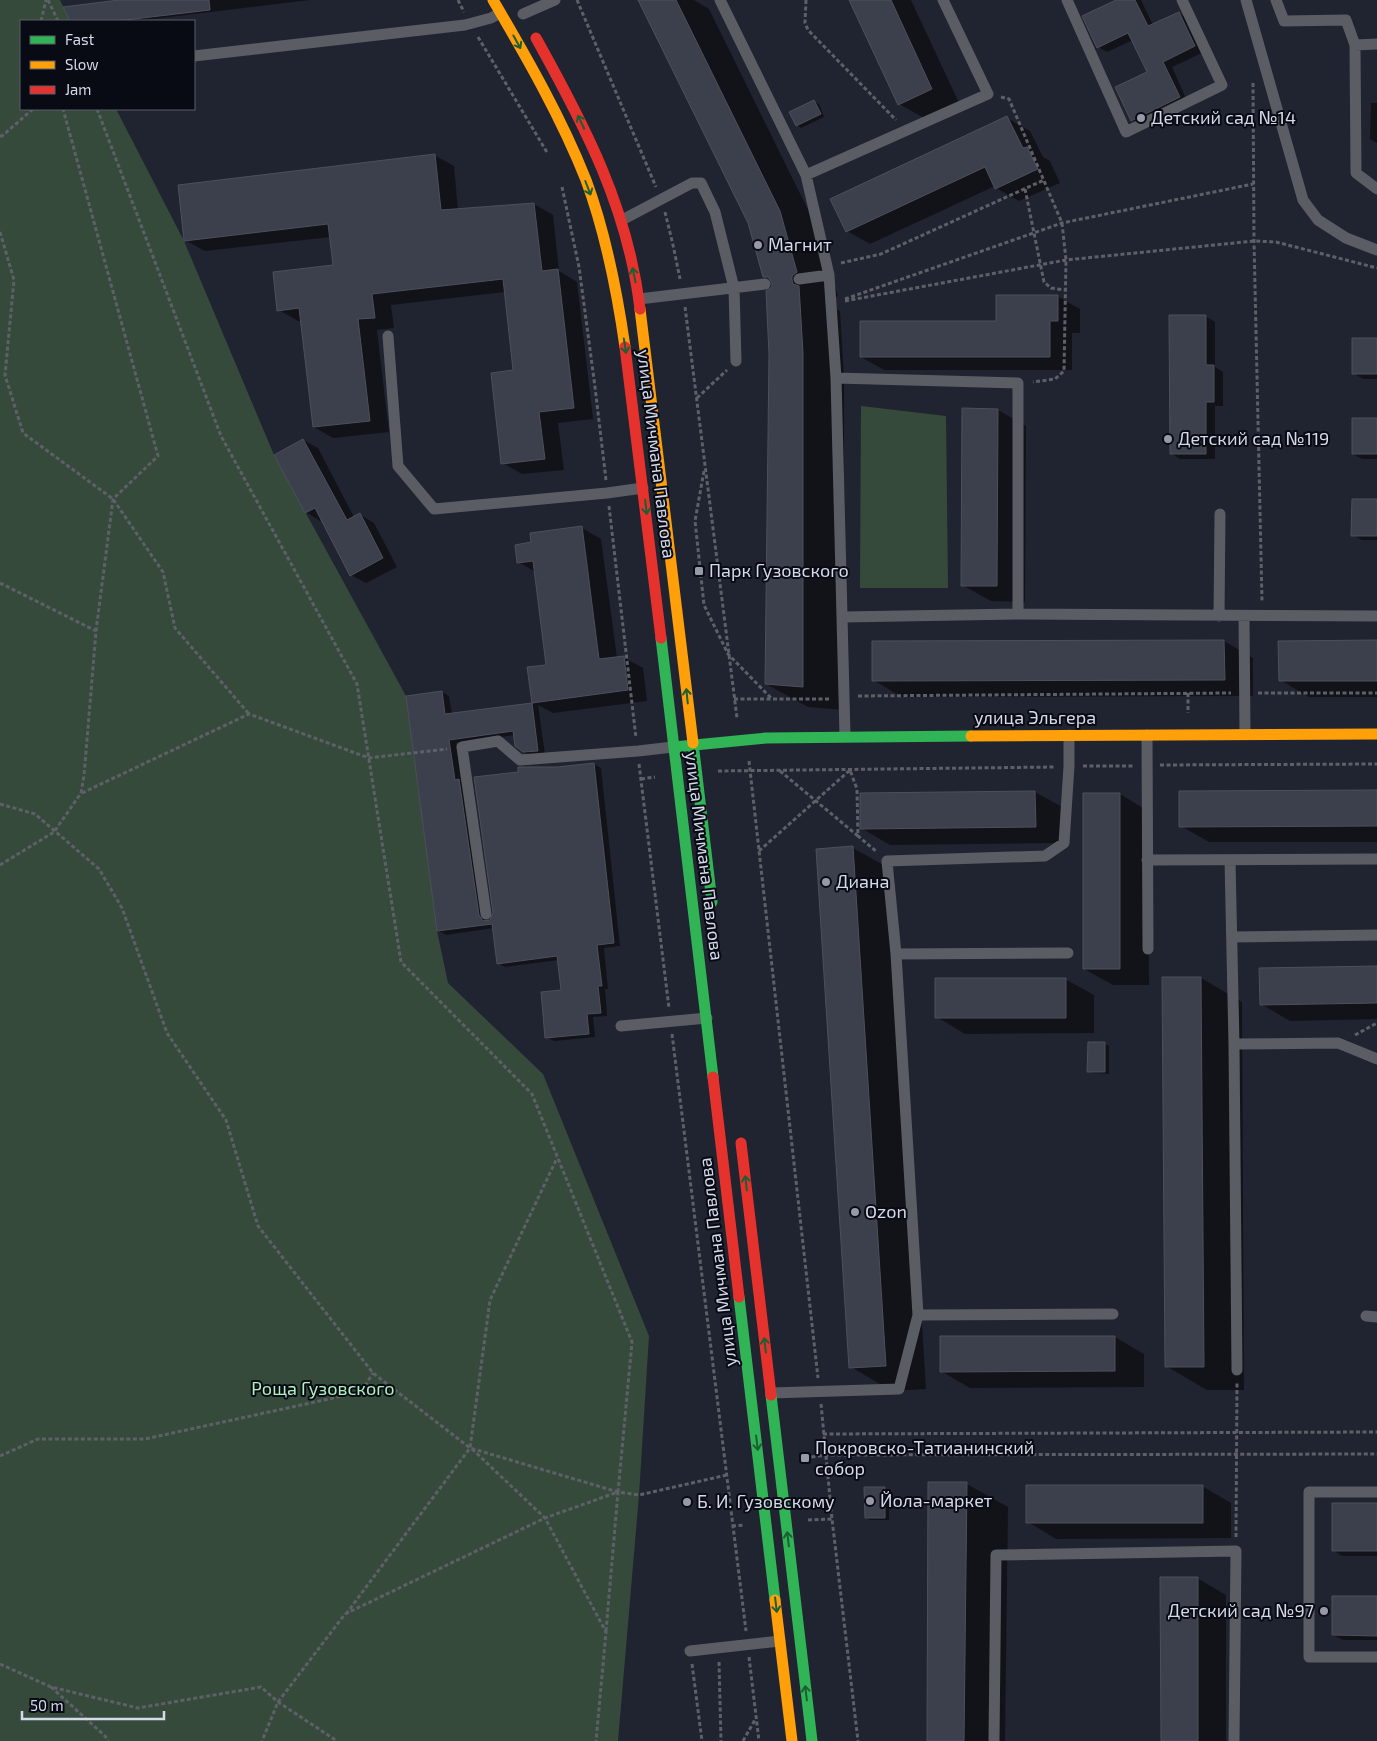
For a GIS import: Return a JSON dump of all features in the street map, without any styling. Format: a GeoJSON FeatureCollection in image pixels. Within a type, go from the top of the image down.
{"type":"FeatureCollection","features":[{"type":"Feature","properties":{"kind":"main road","name":"улица Мичмана Павлова"},"geometry":{"type":"LineString","coordinates":[[493,0],[546,95],[577,158],[595,207],[618,302],[643,488],[673,747],[711,1017],[751,1395],[792,1741]]}},
{"type":"Feature","properties":{"kind":"main road"},"geometry":{"type":"LineString","coordinates":[[503,18],[525,18]]}},
{"type":"Feature","properties":{"kind":"main road","name":"улица Мичмана Павлова"},"geometry":{"type":"LineString","coordinates":[[525,18],[572,102],[604,171],[622,220],[639,299],[713,910]]}},
{"type":"Feature","properties":{"kind":"main road"},"geometry":{"type":"LineString","coordinates":[[618,302],[639,299]]}},
{"type":"Feature","properties":{"kind":"main road"},"geometry":{"type":"LineString","coordinates":[[643,488],[662,485]]}},
{"type":"Feature","properties":{"kind":"main road","name":"улица Эльгера"},"geometry":{"type":"LineString","coordinates":[[673,747],[766,738],[845,736],[1377,734]]}},
{"type":"Feature","properties":{"kind":"main road","name":"улица Мичмана Павлова"},"geometry":{"type":"LineString","coordinates":[[740,1135],[812,1741]]}},
{"type":"Feature","properties":{"kind":"main road"},"geometry":{"type":"LineString","coordinates":[[751,1395],[771,1393]]}},
{"type":"Feature","properties":{"kind":"main road"},"geometry":{"type":"LineString","coordinates":[[780,1641],[800,1639]]}},
{"type":"Feature","properties":{"kind":"lane"},"geometry":{"type":"LineString","coordinates":[[525,18],[555,0]]}},
{"type":"Feature","properties":{"kind":"lane"},"geometry":{"type":"LineString","coordinates":[[720,0],[806,175],[828,270],[836,378],[845,736]]}},
{"type":"Feature","properties":{"kind":"lane"},"geometry":{"type":"LineString","coordinates":[[806,175],[988,94],[943,0]]}},
{"type":"Feature","properties":{"kind":"lane"},"geometry":{"type":"LineString","coordinates":[[1067,0],[1126,132],[1222,85],[1182,0]]}},
{"type":"Feature","properties":{"kind":"lane"},"geometry":{"type":"LineString","coordinates":[[1246,0],[1303,200],[1318,220],[1346,238],[1377,250]]}},
{"type":"Feature","properties":{"kind":"lane"},"geometry":{"type":"LineString","coordinates":[[1276,0],[1284,21],[1346,20],[1355,45],[1356,173],[1377,189]]}},
{"type":"Feature","properties":{"kind":"lane"},"geometry":{"type":"LineString","coordinates":[[195,56],[465,25],[503,18]]}},
{"type":"Feature","properties":{"kind":"lane"},"geometry":{"type":"LineString","coordinates":[[1355,45],[1377,44]]}},
{"type":"Feature","properties":{"kind":"lane"},"geometry":{"type":"LineString","coordinates":[[622,220],[692,183],[701,183],[716,212],[734,288],[736,361]]}},
{"type":"Feature","properties":{"kind":"lane"},"geometry":{"type":"LineString","coordinates":[[799,279],[828,270]]}},
{"type":"Feature","properties":{"kind":"lane"},"geometry":{"type":"LineString","coordinates":[[639,299],[765,284]]}},
{"type":"Feature","properties":{"kind":"lane"},"geometry":{"type":"LineString","coordinates":[[388,336],[398,466],[434,509],[643,488]]}},
{"type":"Feature","properties":{"kind":"lane"},"geometry":{"type":"LineString","coordinates":[[836,378],[1018,384],[1018,614]]}},
{"type":"Feature","properties":{"kind":"lane"},"geometry":{"type":"LineString","coordinates":[[1219,616],[1220,514]]}},
{"type":"Feature","properties":{"kind":"lane"},"geometry":{"type":"LineString","coordinates":[[843,617],[1018,614],[1377,616]]}},
{"type":"Feature","properties":{"kind":"lane"},"geometry":{"type":"LineString","coordinates":[[1244,616],[1245,734]]}},
{"type":"Feature","properties":{"kind":"lane"},"geometry":{"type":"LineString","coordinates":[[771,1393],[899,1388],[918,1315],[896,954],[888,861],[1044,856],[1064,843],[1069,735]]}},
{"type":"Feature","properties":{"kind":"lane"},"geometry":{"type":"LineString","coordinates":[[1147,735],[1148,949]]}},
{"type":"Feature","properties":{"kind":"lane"},"geometry":{"type":"LineString","coordinates":[[486,914],[462,747],[498,741],[520,760],[673,747]]}},
{"type":"Feature","properties":{"kind":"lane"},"geometry":{"type":"LineString","coordinates":[[1148,860],[1377,859]]}},
{"type":"Feature","properties":{"kind":"lane"},"geometry":{"type":"LineString","coordinates":[[1230,860],[1237,1370]]}},
{"type":"Feature","properties":{"kind":"lane"},"geometry":{"type":"LineString","coordinates":[[1232,937],[1377,935]]}},
{"type":"Feature","properties":{"kind":"lane"},"geometry":{"type":"LineString","coordinates":[[896,954],[1068,953]]}},
{"type":"Feature","properties":{"kind":"lane"},"geometry":{"type":"LineString","coordinates":[[621,1026],[711,1017]]}},
{"type":"Feature","properties":{"kind":"lane"},"geometry":{"type":"LineString","coordinates":[[1234,1044],[1338,1043],[1377,1058]]}},
{"type":"Feature","properties":{"kind":"lane"},"geometry":{"type":"LineString","coordinates":[[918,1315],[1113,1314]]}},
{"type":"Feature","properties":{"kind":"lane"},"geometry":{"type":"LineString","coordinates":[[1377,1492],[1309,1492],[1309,1657],[1377,1657]]}},
{"type":"Feature","properties":{"kind":"lane"},"geometry":{"type":"LineString","coordinates":[[994,1741],[996,1555],[1236,1551],[1234,1741]]}},
{"type":"Feature","properties":{"kind":"lane"},"geometry":{"type":"LineString","coordinates":[[690,1651],[780,1641]]}},
{"type":"Feature","properties":{"kind":"path"},"geometry":{"type":"LineString","coordinates":[[41,20],[47,0]]}},
{"type":"Feature","properties":{"kind":"path"},"geometry":{"type":"LineString","coordinates":[[47,0],[57,20]]}},
{"type":"Feature","properties":{"kind":"path"},"geometry":{"type":"LineString","coordinates":[[577,0],[659,195]]}},
{"type":"Feature","properties":{"kind":"path"},"geometry":{"type":"LineString","coordinates":[[806,0],[805,23],[808,30],[907,130]]}},
{"type":"Feature","properties":{"kind":"path"},"geometry":{"type":"LineString","coordinates":[[474,30],[550,158]]}},
{"type":"Feature","properties":{"kind":"path"},"geometry":{"type":"LineString","coordinates":[[1253,76],[1253,184],[1262,616]]}},
{"type":"Feature","properties":{"kind":"path"},"geometry":{"type":"LineString","coordinates":[[988,94],[1009,99],[1062,223],[1066,260],[1064,372],[1055,379],[1018,384]]}},
{"type":"Feature","properties":{"kind":"path"},"geometry":{"type":"LineString","coordinates":[[0,136],[32,110]]}},
{"type":"Feature","properties":{"kind":"path"},"geometry":{"type":"LineString","coordinates":[[0,865],[54,832],[81,793],[96,631],[113,499],[158,456],[63,110]]}},
{"type":"Feature","properties":{"kind":"path"},"geometry":{"type":"LineString","coordinates":[[97,110],[221,436],[357,684],[401,962],[532,1094],[632,1342],[596,1741]]}},
{"type":"Feature","properties":{"kind":"path"},"geometry":{"type":"LineString","coordinates":[[828,270],[881,254],[1044,180]]}},
{"type":"Feature","properties":{"kind":"path"},"geometry":{"type":"LineString","coordinates":[[561,183],[579,267],[596,387],[607,487]]}},
{"type":"Feature","properties":{"kind":"path"},"geometry":{"type":"LineString","coordinates":[[831,304],[1062,223],[1253,184]]}},
{"type":"Feature","properties":{"kind":"path"},"geometry":{"type":"LineString","coordinates":[[1025,189],[1044,282],[1050,288],[1065,290]]}},
{"type":"Feature","properties":{"kind":"path"},"geometry":{"type":"LineString","coordinates":[[663,206],[680,280]]}},
{"type":"Feature","properties":{"kind":"path"},"geometry":{"type":"LineString","coordinates":[[0,232],[14,280],[5,375],[22,433],[113,499],[163,572],[176,628],[249,714],[369,758],[462,747]]}},
{"type":"Feature","properties":{"kind":"path"},"geometry":{"type":"LineString","coordinates":[[831,304],[1066,260],[1254,241],[1276,242],[1377,268]]}},
{"type":"Feature","properties":{"kind":"path"},"geometry":{"type":"LineString","coordinates":[[684,301],[737,718]]}},
{"type":"Feature","properties":{"kind":"path"},"geometry":{"type":"LineString","coordinates":[[697,398],[736,361]]}},
{"type":"Feature","properties":{"kind":"path"},"geometry":{"type":"LineString","coordinates":[[704,468],[695,521],[704,605],[728,654],[771,699]]}},
{"type":"Feature","properties":{"kind":"path"},"geometry":{"type":"LineString","coordinates":[[608,499],[637,744]]}},
{"type":"Feature","properties":{"kind":"path"},"geometry":{"type":"LineString","coordinates":[[0,583],[96,631]]}},
{"type":"Feature","properties":{"kind":"path"},"geometry":{"type":"LineString","coordinates":[[850,696],[1236,693]]}},
{"type":"Feature","properties":{"kind":"path"},"geometry":{"type":"LineString","coordinates":[[1252,693],[1377,693]]}},
{"type":"Feature","properties":{"kind":"path"},"geometry":{"type":"LineString","coordinates":[[1188,694],[1188,722]]}},
{"type":"Feature","properties":{"kind":"path"},"geometry":{"type":"LineString","coordinates":[[734,699],[835,699]]}},
{"type":"Feature","properties":{"kind":"path"},"geometry":{"type":"LineString","coordinates":[[81,793],[249,714]]}},
{"type":"Feature","properties":{"kind":"path"},"geometry":{"type":"LineString","coordinates":[[638,760],[670,1015]]}},
{"type":"Feature","properties":{"kind":"path"},"geometry":{"type":"LineString","coordinates":[[1160,765],[1377,764]]}},
{"type":"Feature","properties":{"kind":"path"},"geometry":{"type":"LineString","coordinates":[[1076,766],[1140,766]]}},
{"type":"Feature","properties":{"kind":"path"},"geometry":{"type":"LineString","coordinates":[[710,771],[1061,767]]}},
{"type":"Feature","properties":{"kind":"path"},"geometry":{"type":"LineString","coordinates":[[850,770],[857,790],[858,836]]}},
{"type":"Feature","properties":{"kind":"path"},"geometry":{"type":"LineString","coordinates":[[760,851],[850,770]]}},
{"type":"Feature","properties":{"kind":"path"},"geometry":{"type":"LineString","coordinates":[[751,771],[818,1382]]}},
{"type":"Feature","properties":{"kind":"path"},"geometry":{"type":"LineString","coordinates":[[780,771],[888,861]]}},
{"type":"Feature","properties":{"kind":"path"},"geometry":{"type":"LineString","coordinates":[[0,804],[35,814],[98,868],[122,908],[167,1033],[226,1120],[258,1226],[373,1373],[470,1448],[545,1518],[606,1632]]}},
{"type":"Feature","properties":{"kind":"path"},"geometry":{"type":"LineString","coordinates":[[672,1030],[746,1636]]}},
{"type":"Feature","properties":{"kind":"path"},"geometry":{"type":"LineString","coordinates":[[262,1741],[278,1702],[470,1448],[490,1300],[557,1158]]}},
{"type":"Feature","properties":{"kind":"path"},"geometry":{"type":"LineString","coordinates":[[1236,1551],[1237,1370]]}},
{"type":"Feature","properties":{"kind":"path"},"geometry":{"type":"LineString","coordinates":[[0,1456],[38,1439],[145,1439],[361,1392],[373,1373]]}},
{"type":"Feature","properties":{"kind":"path"},"geometry":{"type":"LineString","coordinates":[[820,1398],[858,1741]]}},
{"type":"Feature","properties":{"kind":"path"},"geometry":{"type":"LineString","coordinates":[[824,1434],[1377,1432]]}},
{"type":"Feature","properties":{"kind":"path"},"geometry":{"type":"LineString","coordinates":[[470,1448],[618,1492],[639,1495],[727,1475]]}},
{"type":"Feature","properties":{"kind":"path"},"geometry":{"type":"LineString","coordinates":[[805,1458],[826,1455],[1377,1454]]}},
{"type":"Feature","properties":{"kind":"path"},"geometry":{"type":"LineString","coordinates":[[345,1614],[545,1518],[618,1492]]}},
{"type":"Feature","properties":{"kind":"path"},"geometry":{"type":"LineString","coordinates":[[799,1521],[832,1519]]}},
{"type":"Feature","properties":{"kind":"path"},"geometry":{"type":"LineString","coordinates":[[719,1648],[721,1741]]}},
{"type":"Feature","properties":{"kind":"path"},"geometry":{"type":"LineString","coordinates":[[690,1651],[702,1741]]}},
{"type":"Feature","properties":{"kind":"path"},"geometry":{"type":"LineString","coordinates":[[748,1651],[759,1741]]}},
{"type":"Feature","properties":{"kind":"path"},"geometry":{"type":"LineString","coordinates":[[0,1664],[51,1687],[138,1708],[261,1687],[278,1702],[337,1741]]}},
{"type":"Feature","properties":{"kind":"path"},"geometry":{"type":"LineString","coordinates":[[51,1687],[106,1736],[108,1741]]}},
{"type":"Feature","properties":{"kind":"path"},"geometry":{"type":"LineString","coordinates":[[742,1741],[756,1718]]}},
{"type":"Feature","properties":{"kind":"green space","name":"Роща Гузовского"},"geometry":{"type":"Polygon","coordinates":[[[0,0],[60,0],[70,20],[20,20],[20,110],[117,110],[184,241],[274,455],[406,696],[437,931],[448,983],[543,1074],[649,1336],[639,1495],[618,1741],[0,1741],[0,0]]]}},
{"type":"Feature","properties":{"kind":"green space"},"geometry":{"type":"Polygon","coordinates":[[[861,406],[946,416],[948,588],[860,588],[861,406]]]}},
{"type":"Feature","properties":{"kind":"building"},"geometry":{"type":"Polygon","coordinates":[[[119,0],[209,0],[210,10],[125,20],[70,20],[63,7],[119,0]]]}},
{"type":"Feature","properties":{"kind":"building"},"geometry":{"type":"Polygon","coordinates":[[[638,0],[676,0],[780,211],[797,272],[792,276],[792,280],[793,284],[799,286],[803,353],[803,687],[765,684],[769,354],[766,291],[772,287],[772,283],[768,277],[763,277],[748,223],[638,0]]]}},
{"type":"Feature","properties":{"kind":"building"},"geometry":{"type":"Polygon","coordinates":[[[849,0],[891,0],[932,89],[898,105],[849,0]]]}},
{"type":"Feature","properties":{"kind":"building"},"geometry":{"type":"Polygon","coordinates":[[[1116,0],[1135,0],[1148,26],[1179,12],[1195,46],[1163,62],[1180,97],[1131,121],[1115,87],[1147,72],[1128,33],[1097,48],[1082,16],[1116,0]]]}},
{"type":"Feature","properties":{"kind":"building"},"geometry":{"type":"Polygon","coordinates":[[[814,100],[821,114],[796,126],[789,112],[814,100]]]}},
{"type":"Feature","properties":{"kind":"building"},"geometry":{"type":"Polygon","coordinates":[[[1007,116],[1023,148],[1027,147],[1038,169],[995,189],[985,167],[846,232],[830,199],[1007,116]]]}},
{"type":"Feature","properties":{"kind":"building"},"geometry":{"type":"Polygon","coordinates":[[[435,154],[441,210],[534,203],[542,271],[558,269],[574,408],[539,412],[545,459],[501,464],[491,373],[513,370],[503,279],[372,294],[375,318],[358,319],[370,421],[313,427],[299,308],[277,311],[273,272],[333,265],[328,224],[184,241],[178,185],[435,154]]]}},
{"type":"Feature","properties":{"kind":"building"},"geometry":{"type":"Polygon","coordinates":[[[996,295],[1058,295],[1058,321],[1050,321],[1050,357],[860,357],[860,321],[996,321],[996,295]]]}},
{"type":"Feature","properties":{"kind":"building"},"geometry":{"type":"Polygon","coordinates":[[[1169,315],[1206,315],[1206,365],[1214,365],[1214,402],[1206,402],[1206,454],[1170,454],[1169,315]]]}},
{"type":"Feature","properties":{"kind":"building"},"geometry":{"type":"Polygon","coordinates":[[[1352,338],[1377,338],[1377,374],[1352,374],[1352,338]]]}},
{"type":"Feature","properties":{"kind":"building"},"geometry":{"type":"Polygon","coordinates":[[[962,408],[998,409],[997,586],[961,586],[962,408]]]}},
{"type":"Feature","properties":{"kind":"building"},"geometry":{"type":"Polygon","coordinates":[[[1352,418],[1377,418],[1377,454],[1352,454],[1352,418]]]}},
{"type":"Feature","properties":{"kind":"building"},"geometry":{"type":"Polygon","coordinates":[[[303,439],[347,520],[360,513],[383,558],[350,576],[315,508],[305,513],[274,455],[303,439]]]}},
{"type":"Feature","properties":{"kind":"building"},"geometry":{"type":"Polygon","coordinates":[[[1352,499],[1377,499],[1377,536],[1351,536],[1352,499]]]}},
{"type":"Feature","properties":{"kind":"building"},"geometry":{"type":"Polygon","coordinates":[[[582,526],[599,659],[624,656],[628,690],[532,703],[527,667],[546,665],[533,561],[517,563],[515,545],[531,542],[530,533],[582,526]]]}},
{"type":"Feature","properties":{"kind":"building"},"geometry":{"type":"Polygon","coordinates":[[[1224,640],[1225,680],[872,681],[872,641],[1224,640]]]}},
{"type":"Feature","properties":{"kind":"building"},"geometry":{"type":"Polygon","coordinates":[[[1377,640],[1377,681],[1279,681],[1278,641],[1377,640]]]}},
{"type":"Feature","properties":{"kind":"building"},"geometry":{"type":"Polygon","coordinates":[[[442,691],[445,714],[532,703],[538,751],[523,752],[515,746],[513,731],[449,740],[455,780],[459,779],[479,915],[483,921],[490,920],[493,913],[474,777],[518,772],[518,767],[557,767],[594,763],[614,943],[597,945],[602,986],[598,986],[601,1013],[587,1014],[589,1034],[545,1038],[541,992],[561,990],[557,956],[497,964],[492,924],[437,931],[406,696],[442,691]]]}},
{"type":"Feature","properties":{"kind":"building"},"geometry":{"type":"Polygon","coordinates":[[[1377,790],[1377,826],[1179,827],[1179,791],[1377,790]]]}},
{"type":"Feature","properties":{"kind":"building"},"geometry":{"type":"Polygon","coordinates":[[[1035,791],[1036,827],[860,829],[860,793],[1035,791]]]}},
{"type":"Feature","properties":{"kind":"building"},"geometry":{"type":"Polygon","coordinates":[[[1083,793],[1120,793],[1120,969],[1083,969],[1083,793]]]}},
{"type":"Feature","properties":{"kind":"building"},"geometry":{"type":"Polygon","coordinates":[[[853,846],[886,1366],[849,1368],[816,849],[853,846]]]}},
{"type":"Feature","properties":{"kind":"building"},"geometry":{"type":"Polygon","coordinates":[[[1377,966],[1377,1003],[1260,1005],[1259,968],[1377,966]]]}},
{"type":"Feature","properties":{"kind":"building"},"geometry":{"type":"Polygon","coordinates":[[[1162,977],[1201,977],[1204,1367],[1165,1367],[1162,977]]]}},
{"type":"Feature","properties":{"kind":"building"},"geometry":{"type":"Polygon","coordinates":[[[935,978],[1066,978],[1066,1018],[935,1018],[935,978]]]}},
{"type":"Feature","properties":{"kind":"building"},"geometry":{"type":"Polygon","coordinates":[[[1088,1042],[1105,1042],[1105,1072],[1087,1072],[1088,1042]]]}},
{"type":"Feature","properties":{"kind":"building"},"geometry":{"type":"Polygon","coordinates":[[[940,1336],[1115,1336],[1115,1371],[940,1372],[940,1336]]]}},
{"type":"Feature","properties":{"kind":"building"},"geometry":{"type":"Polygon","coordinates":[[[928,1482],[967,1482],[964,1741],[927,1741],[928,1482]]]}},
{"type":"Feature","properties":{"kind":"building"},"geometry":{"type":"Polygon","coordinates":[[[1026,1485],[1203,1485],[1203,1523],[1026,1523],[1026,1485]]]}},
{"type":"Feature","properties":{"kind":"building"},"geometry":{"type":"Polygon","coordinates":[[[864,1487],[885,1487],[885,1518],[865,1518],[864,1487]]]}},
{"type":"Feature","properties":{"kind":"building"},"geometry":{"type":"Polygon","coordinates":[[[1332,1503],[1377,1503],[1377,1551],[1332,1551],[1332,1503]]]}},
{"type":"Feature","properties":{"kind":"building"},"geometry":{"type":"Polygon","coordinates":[[[1160,1577],[1198,1577],[1198,1741],[1161,1741],[1160,1577]]]}},
{"type":"Feature","properties":{"kind":"building"},"geometry":{"type":"Polygon","coordinates":[[[1332,1596],[1377,1596],[1377,1636],[1332,1635],[1332,1596]]]}},
{"type":"Feature","properties":{"kind":"traffic: fast"},"geometry":{"type":"LineString","coordinates":[[661,638],[713,1077]]}},
{"type":"Feature","properties":{"kind":"traffic: fast"},"geometry":{"type":"LineString","coordinates":[[674,747],[766,738],[971,736]]}},
{"type":"Feature","properties":{"kind":"traffic: fast"},"geometry":{"type":"LineString","coordinates":[[693,743],[712,902]]}},
{"type":"Feature","properties":{"kind":"traffic: fast"},"geometry":{"type":"LineString","coordinates":[[739,1297],[775,1600]]}},
{"type":"Feature","properties":{"kind":"traffic: fast"},"geometry":{"type":"LineString","coordinates":[[771,1395],[812,1741]]}},
{"type":"Feature","properties":{"kind":"traffic: slow"},"geometry":{"type":"LineString","coordinates":[[493,0],[555,111],[586,180],[610,263],[625,347]]}},
{"type":"Feature","properties":{"kind":"traffic: slow"},"geometry":{"type":"LineString","coordinates":[[640,309],[693,743]]}},
{"type":"Feature","properties":{"kind":"traffic: slow"},"geometry":{"type":"LineString","coordinates":[[971,736],[1377,734]]}},
{"type":"Feature","properties":{"kind":"traffic: slow"},"geometry":{"type":"LineString","coordinates":[[775,1600],[792,1741]]}},
{"type":"Feature","properties":{"kind":"traffic: jam"},"geometry":{"type":"LineString","coordinates":[[536,38],[587,136],[615,202],[626,236],[640,309]]}},
{"type":"Feature","properties":{"kind":"traffic: jam"},"geometry":{"type":"LineString","coordinates":[[625,347],[661,638]]}},
{"type":"Feature","properties":{"kind":"traffic: jam"},"geometry":{"type":"LineString","coordinates":[[713,1077],[739,1297]]}},
{"type":"Feature","properties":{"kind":"traffic: jam"},"geometry":{"type":"LineString","coordinates":[[741,1143],[771,1395]]}},
{"type":"Feature","properties":{"kind":"place","name":"Детский сад №14"},"geometry":{"type":"Point","coordinates":[1141,118]}},
{"type":"Feature","properties":{"kind":"place","name":"Магнит"},"geometry":{"type":"Point","coordinates":[758,245]}},
{"type":"Feature","properties":{"kind":"place","name":"Детский сад №119"},"geometry":{"type":"Point","coordinates":[1168,439]}},
{"type":"Feature","properties":{"kind":"place","name":"Парк Гузовского"},"geometry":{"type":"Point","coordinates":[699,571]}},
{"type":"Feature","properties":{"kind":"place","name":"Диана"},"geometry":{"type":"Point","coordinates":[826,882]}},
{"type":"Feature","properties":{"kind":"place","name":"Ozon"},"geometry":{"type":"Point","coordinates":[855,1212]}},
{"type":"Feature","properties":{"kind":"place","name":"Покровско-Татианинский собор"},"geometry":{"type":"Point","coordinates":[805,1458]}},
{"type":"Feature","properties":{"kind":"place","name":"Йола-маркет"},"geometry":{"type":"Point","coordinates":[870,1501]}},
{"type":"Feature","properties":{"kind":"place","name":"Б. И. Гузовскому"},"geometry":{"type":"Point","coordinates":[687,1502]}},
{"type":"Feature","properties":{"kind":"place","name":"Детский сад №97"},"geometry":{"type":"Point","coordinates":[1324,1611]}}]}
